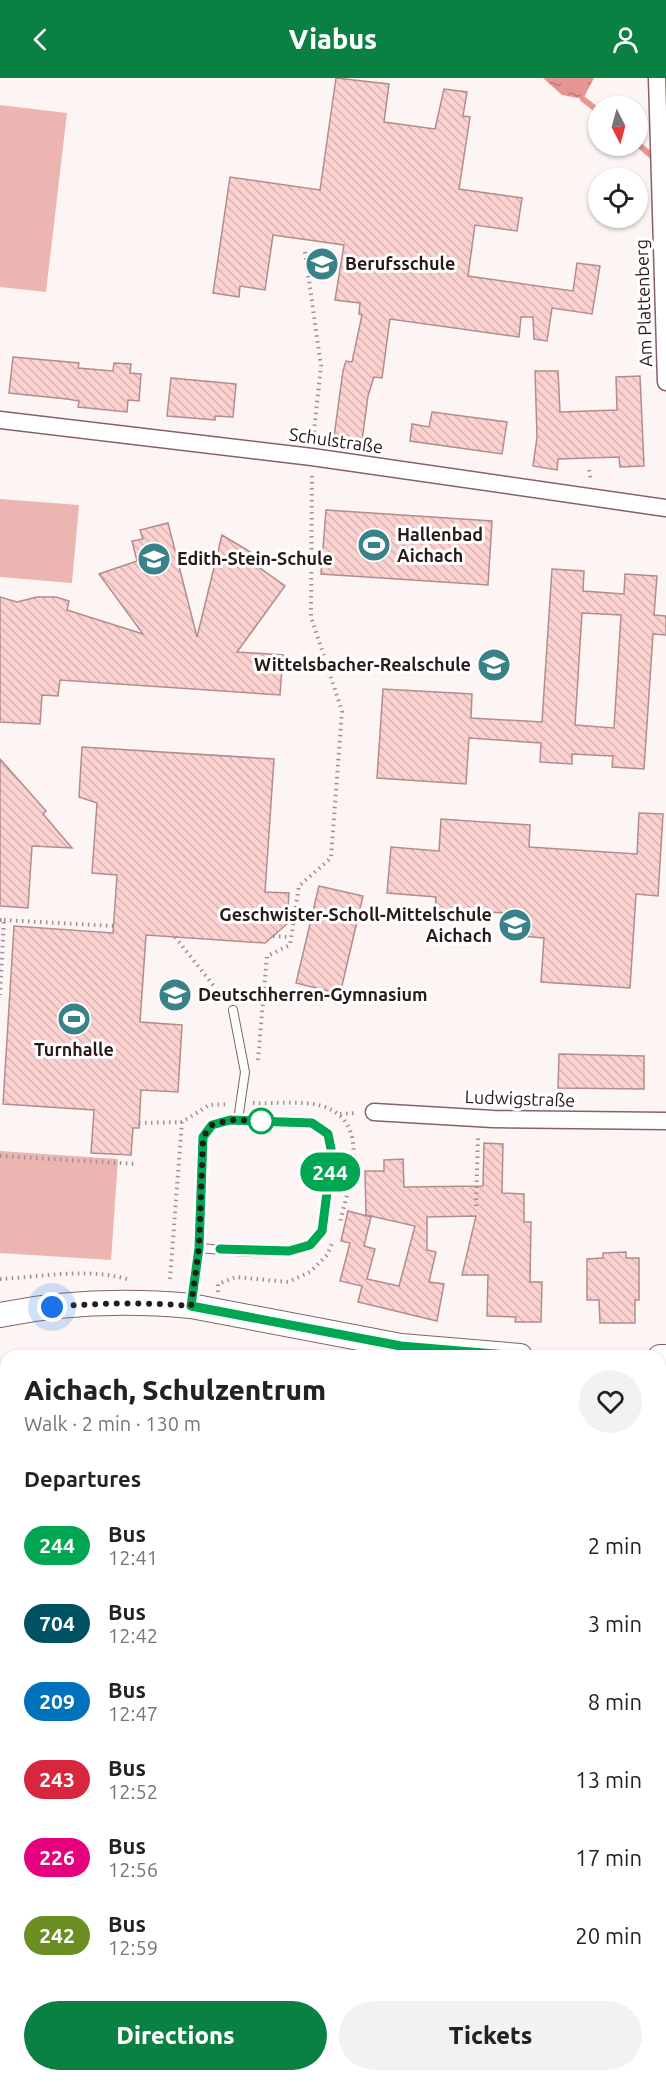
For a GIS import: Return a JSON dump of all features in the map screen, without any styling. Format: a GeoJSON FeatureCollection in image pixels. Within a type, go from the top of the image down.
{"type":"FeatureCollection","features":[{"type":"Feature","properties":{"kind":"main road"},"geometry":{"type":"LineString","coordinates":[[0,1315],[28,1309],[99,1303],[157,1303],[191,1306],[401,1346],[449,1350]]}},
{"type":"Feature","properties":{"kind":"street","name":"Am Plattenberg"},"geometry":{"type":"LineString","coordinates":[[657,78],[666,382]]}},
{"type":"Feature","properties":{"kind":"street","name":"Schulstraße"},"geometry":{"type":"LineString","coordinates":[[0,420],[312,457],[666,507]]}},
{"type":"Feature","properties":{"kind":"street","name":"Ludwigstraße"},"geometry":{"type":"LineString","coordinates":[[374,1112],[479,1118],[666,1121]]}},
{"type":"Feature","properties":{"kind":"lane"},"geometry":{"type":"LineString","coordinates":[[233,1010],[245,1072],[238,1120]]}},
{"type":"Feature","properties":{"kind":"lane"},"geometry":{"type":"LineString","coordinates":[[191,1306],[199,1248],[203,1137],[212,1125],[238,1120],[312,1123],[328,1134],[332,1154],[322,1231],[310,1245],[289,1251],[199,1248]]}},
{"type":"Feature","properties":{"kind":"path"},"geometry":{"type":"LineString","coordinates":[[258,1062],[267,956],[290,945],[299,886],[331,858],[342,711],[311,616],[312,457],[321,366],[304,252]]}},
{"type":"Feature","properties":{"kind":"path"},"geometry":{"type":"LineString","coordinates":[[0,995],[2,920],[113,926]]}},
{"type":"Feature","properties":{"kind":"path"},"geometry":{"type":"LineString","coordinates":[[273,936],[291,937]]}},
{"type":"Feature","properties":{"kind":"path"},"geometry":{"type":"LineString","coordinates":[[175,937],[233,1010]]}},
{"type":"Feature","properties":{"kind":"path"},"geometry":{"type":"LineString","coordinates":[[253,1092],[252,1103],[321,1106],[340,1114],[351,1134],[355,1154],[339,1226]]}},
{"type":"Feature","properties":{"kind":"path"},"geometry":{"type":"LineString","coordinates":[[139,1123],[182,1122],[208,1105],[240,1103]]}},
{"type":"Feature","properties":{"kind":"path"},"geometry":{"type":"LineString","coordinates":[[476,1206],[479,1118]]}},
{"type":"Feature","properties":{"kind":"path"},"geometry":{"type":"LineString","coordinates":[[170,1279],[182,1122]]}},
{"type":"Feature","properties":{"kind":"path"},"geometry":{"type":"LineString","coordinates":[[0,1156],[137,1164]]}},
{"type":"Feature","properties":{"kind":"path"},"geometry":{"type":"LineString","coordinates":[[217,1311],[218,1284],[236,1277],[288,1282],[310,1272],[327,1255],[335,1236]]}},
{"type":"Feature","properties":{"kind":"path"},"geometry":{"type":"LineString","coordinates":[[0,1279],[75,1274],[120,1276],[139,1283]]}},
{"type":"Feature","properties":{"kind":"path"},"geometry":{"type":"LineString","coordinates":[[159,1282],[195,1278]]}},
{"type":"Feature","properties":{"kind":"shaded area"},"geometry":{"type":"Polygon","coordinates":[[[0,105],[67,113],[46,292],[0,287],[0,105]]]}},
{"type":"Feature","properties":{"kind":"shaded area"},"geometry":{"type":"Polygon","coordinates":[[[0,499],[79,505],[72,583],[0,577],[0,499]]]}},
{"type":"Feature","properties":{"kind":"shaded area"},"geometry":{"type":"Polygon","coordinates":[[[0,1151],[118,1159],[111,1260],[0,1253],[0,1151]]]}},
{"type":"Feature","properties":{"kind":"water"},"geometry":{"type":"Polygon","coordinates":[[[543,78],[594,78],[583,99],[562,95],[543,78]]]}},
{"type":"Feature","properties":{"kind":"building"},"geometry":{"type":"Polygon","coordinates":[[[336,78],[389,84],[384,122],[435,129],[444,89],[467,92],[463,116],[470,117],[459,189],[522,198],[517,231],[475,225],[468,276],[573,291],[577,263],[600,266],[592,314],[552,308],[547,341],[534,339],[533,317],[521,317],[519,337],[390,319],[382,378],[374,377],[368,396],[361,448],[333,444],[343,371],[346,361],[352,362],[362,315],[359,314],[360,303],[335,300],[344,245],[273,235],[265,290],[240,286],[239,297],[213,293],[230,177],[320,190],[336,78]]]}},
{"type":"Feature","properties":{"kind":"building"},"geometry":{"type":"Polygon","coordinates":[[[13,357],[79,363],[78,368],[113,371],[114,363],[131,364],[130,373],[141,374],[139,401],[128,400],[127,412],[78,407],[79,401],[67,399],[9,393],[13,357]]]}},
{"type":"Feature","properties":{"kind":"building"},"geometry":{"type":"Polygon","coordinates":[[[535,371],[558,371],[560,412],[617,410],[616,377],[640,376],[644,466],[620,467],[619,457],[558,459],[557,470],[533,466],[537,437],[535,371]]]}},
{"type":"Feature","properties":{"kind":"building"},"geometry":{"type":"Polygon","coordinates":[[[171,378],[236,384],[233,417],[215,416],[215,420],[167,416],[171,378]]]}},
{"type":"Feature","properties":{"kind":"building"},"geometry":{"type":"Polygon","coordinates":[[[432,412],[507,422],[502,454],[410,441],[412,424],[429,427],[432,412]]]}},
{"type":"Feature","properties":{"kind":"building"},"geometry":{"type":"Polygon","coordinates":[[[326,510],[492,521],[488,585],[321,574],[326,510]]]}},
{"type":"Feature","properties":{"kind":"building"},"geometry":{"type":"Polygon","coordinates":[[[168,523],[197,637],[222,535],[257,556],[253,563],[285,586],[237,652],[283,655],[280,695],[60,680],[58,696],[42,695],[40,724],[0,722],[0,597],[17,602],[37,597],[56,597],[69,601],[67,610],[143,634],[99,574],[137,561],[132,541],[143,539],[140,530],[168,523]]]}},
{"type":"Feature","properties":{"kind":"building"},"geometry":{"type":"Polygon","coordinates":[[[552,569],[584,571],[583,591],[624,594],[625,574],[657,576],[654,615],[666,616],[666,635],[653,634],[644,769],[612,767],[613,756],[572,754],[572,764],[540,762],[541,743],[469,738],[466,784],[377,778],[383,689],[472,694],[471,718],[542,722],[552,569]],[[582,613],[575,725],[614,728],[621,615],[582,613]]]}},
{"type":"Feature","properties":{"kind":"building"},"geometry":{"type":"Polygon","coordinates":[[[82,747],[274,759],[265,892],[289,893],[287,924],[265,943],[146,935],[140,1022],[182,1025],[178,1092],[141,1090],[139,1128],[133,1128],[131,1155],[91,1153],[94,1110],[3,1104],[14,926],[113,933],[117,875],[92,873],[97,803],[79,797],[82,747]]]}},
{"type":"Feature","properties":{"kind":"building"},"geometry":{"type":"Polygon","coordinates":[[[0,759],[46,811],[43,814],[72,848],[32,846],[28,908],[0,906],[0,759]]]}},
{"type":"Feature","properties":{"kind":"building"},"geometry":{"type":"Polygon","coordinates":[[[639,813],[663,814],[658,896],[636,894],[630,988],[541,982],[544,938],[522,936],[523,914],[435,909],[436,897],[387,893],[391,847],[439,851],[441,819],[530,825],[529,847],[637,854],[639,813]]]}},
{"type":"Feature","properties":{"kind":"building"},"geometry":{"type":"Polygon","coordinates":[[[319,886],[363,896],[340,994],[296,983],[319,886]]]}},
{"type":"Feature","properties":{"kind":"building"},"geometry":{"type":"Polygon","coordinates":[[[559,1054],[644,1056],[644,1089],[558,1088],[559,1054]]]}},
{"type":"Feature","properties":{"kind":"building"},"geometry":{"type":"Polygon","coordinates":[[[484,1143],[503,1144],[502,1193],[524,1194],[524,1222],[531,1222],[530,1282],[542,1282],[541,1322],[515,1322],[516,1317],[487,1316],[488,1275],[462,1275],[476,1216],[427,1217],[427,1250],[436,1252],[429,1282],[444,1284],[437,1321],[358,1302],[362,1286],[340,1281],[350,1243],[341,1241],[348,1211],[371,1217],[364,1246],[375,1249],[367,1279],[399,1286],[415,1226],[366,1215],[365,1171],[384,1171],[384,1160],[403,1159],[404,1187],[483,1186],[484,1143]]]}},
{"type":"Feature","properties":{"kind":"building"},"geometry":{"type":"Polygon","coordinates":[[[626,1252],[626,1258],[639,1258],[639,1300],[635,1300],[635,1323],[600,1323],[599,1300],[587,1300],[587,1259],[603,1258],[603,1253],[626,1252]]]}},
{"type":"Feature","properties":{"kind":"waterway"},"geometry":{"type":"LineString","coordinates":[[583,99],[588,103]]}},
{"type":"Feature","properties":{"kind":"waterway"},"geometry":{"type":"LineString","coordinates":[[648,153],[655,159]]}},
{"type":"Feature","properties":{"kind":"bus line","name":"244"},"geometry":{"type":"LineString","coordinates":[[220,1249],[289,1251],[310,1245],[322,1231],[332,1154],[328,1134],[312,1123],[230,1120],[212,1125],[203,1137],[199,1248],[191,1306],[324,1333],[401,1346],[443,1350]]}},
{"type":"Feature","properties":{"kind":"place","name":"Berufsschule"},"geometry":{"type":"Point","coordinates":[322,264]}},
{"type":"Feature","properties":{"kind":"place","name":"Hallenbad Aichach"},"geometry":{"type":"Point","coordinates":[374,545]}},
{"type":"Feature","properties":{"kind":"place","name":"Edith-Stein-Schule"},"geometry":{"type":"Point","coordinates":[154,559]}},
{"type":"Feature","properties":{"kind":"place","name":"Wittelsbacher-Realschule"},"geometry":{"type":"Point","coordinates":[494,665]}},
{"type":"Feature","properties":{"kind":"place","name":"Geschwister-Scholl-Mittelschule Aichach"},"geometry":{"type":"Point","coordinates":[515,925]}},
{"type":"Feature","properties":{"kind":"place","name":"Deutschherren-Gymnasium"},"geometry":{"type":"Point","coordinates":[175,995]}},
{"type":"Feature","properties":{"kind":"place","name":"Turnhalle"},"geometry":{"type":"Point","coordinates":[74,1019]}},
{"type":"Feature","properties":{"kind":"route"},"geometry":{"type":"LineString","coordinates":[[52,1307],[99,1303],[157,1303],[191,1306],[199,1248],[203,1137],[212,1125],[230,1120],[270,1121],[261,1121]]}}]}
